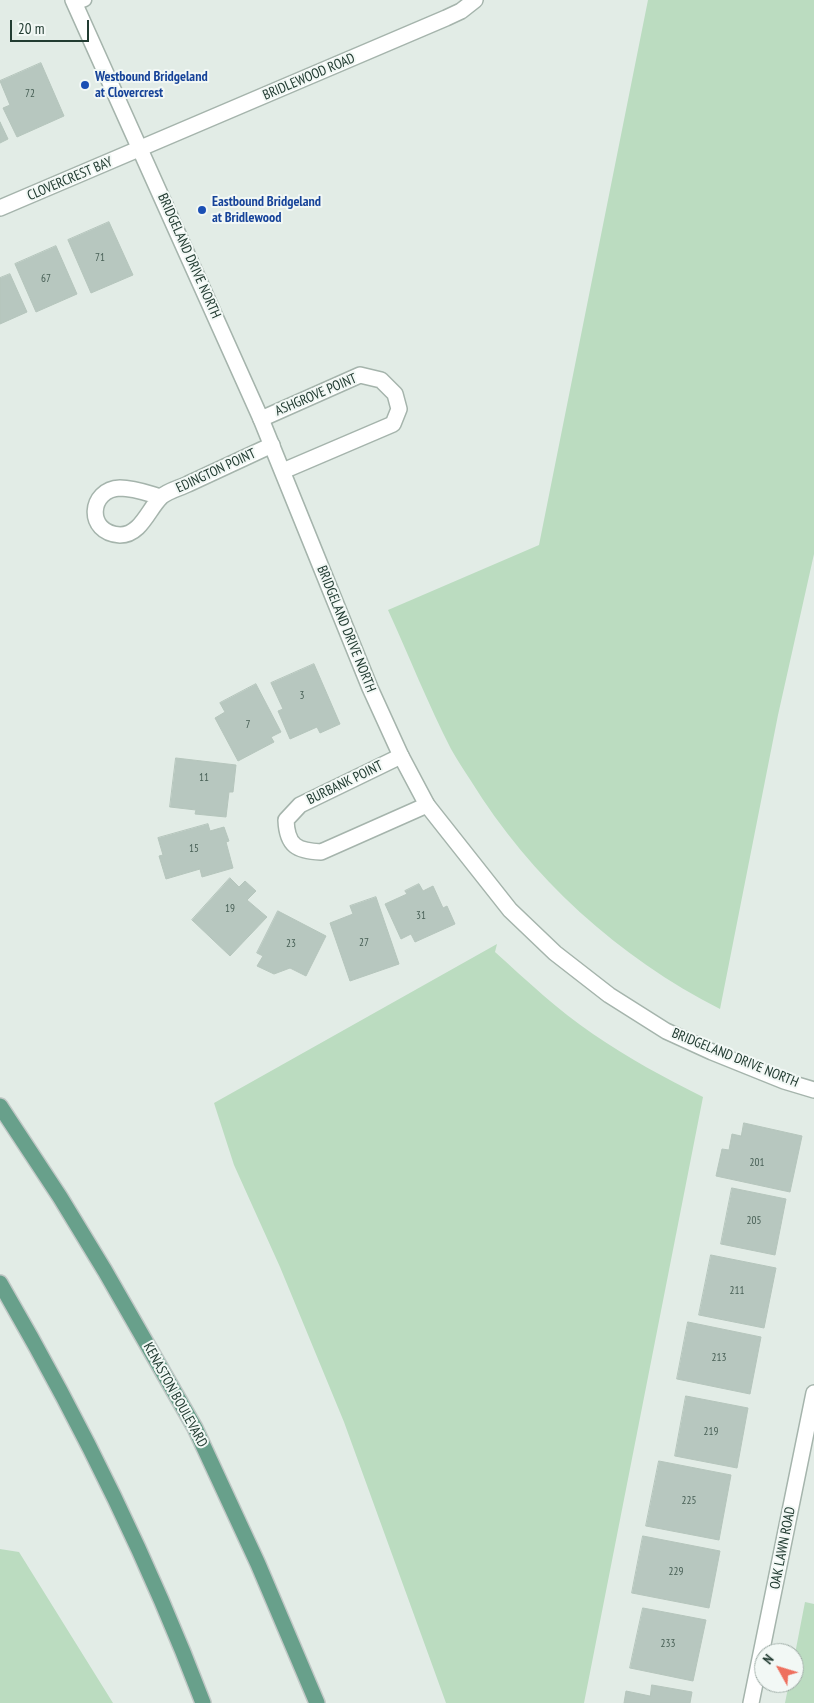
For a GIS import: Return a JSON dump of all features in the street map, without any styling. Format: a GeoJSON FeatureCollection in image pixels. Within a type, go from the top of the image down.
{"type":"FeatureCollection","features":[{"type":"Feature","properties":{"kind":"main road","name":"KENASTON BOULEVARD"},"geometry":{"type":"LineString","coordinates":[[0,1106],[60,1197],[105,1271],[195,1428],[266,1582],[317,1703]]}},
{"type":"Feature","properties":{"kind":"main road"},"geometry":{"type":"LineString","coordinates":[[0,1283],[80,1427],[140,1552],[170,1620],[203,1703]]}},
{"type":"Feature","properties":{"kind":"street","name":"BRIDLEWOOD ROAD"},"geometry":{"type":"LineString","coordinates":[[141,148],[446,18],[475,0]]}},
{"type":"Feature","properties":{"kind":"street","name":"BRIDGELAND DRIVE NORTH"},"geometry":{"type":"LineString","coordinates":[[78,1],[261,419],[370,688],[401,756],[427,805],[510,910],[555,954],[609,995],[666,1030],[712,1052],[784,1081],[814,1090]]}},
{"type":"Feature","properties":{"kind":"street","name":"CLOVERCREST BAY"},"geometry":{"type":"LineString","coordinates":[[0,208],[141,148]]}},
{"type":"Feature","properties":{"kind":"street","name":"ASHGROVE POINT"},"geometry":{"type":"LineString","coordinates":[[261,419],[360,375],[381,380],[395,394],[399,409],[393,424],[283,471]]}},
{"type":"Feature","properties":{"kind":"street","name":"EDINGTON POINT"},"geometry":{"type":"LineString","coordinates":[[161,497],[272,445]]}},
{"type":"Feature","properties":{"kind":"street","name":"BURBANK POINT"},"geometry":{"type":"LineString","coordinates":[[401,756],[300,805],[286,820],[287,835],[295,846],[306,851],[321,852],[427,805]]}},
{"type":"Feature","properties":{"kind":"street","name":"OAK LAWN ROAD"},"geometry":{"type":"LineString","coordinates":[[751,1703],[809,1439],[814,1393]]}},
{"type":"Feature","properties":{"kind":"green space"},"geometry":{"type":"Polygon","coordinates":[[[648,0],[814,0],[814,554],[778,715],[720,1009],[647,965],[612,940],[549,882],[521,850],[494,816],[451,749],[388,610],[539,545],[648,0]]]}},
{"type":"Feature","properties":{"kind":"green space"},"geometry":{"type":"Polygon","coordinates":[[[497,944],[495,952],[580,1025],[633,1059],[703,1097],[584,1703],[446,1703],[344,1422],[280,1267],[234,1165],[214,1103],[497,944]]]}},
{"type":"Feature","properties":{"kind":"green space"},"geometry":{"type":"Polygon","coordinates":[[[0,1549],[19,1552],[113,1703],[0,1703],[0,1549]]]}},
{"type":"Feature","properties":{"kind":"green space"},"geometry":{"type":"Polygon","coordinates":[[[805,1602],[814,1604],[814,1703],[785,1703],[787,1693],[804,1693],[804,1643],[797,1643],[805,1602]]]}},
{"type":"Feature","properties":{"kind":"building"},"geometry":{"type":"Polygon","coordinates":[[[41,63],[64,116],[17,137],[3,108],[10,105],[0,81],[41,63]]]}},
{"type":"Feature","properties":{"kind":"building"},"geometry":{"type":"Polygon","coordinates":[[[0,122],[8,139],[0,143],[0,122]]]}},
{"type":"Feature","properties":{"kind":"building"},"geometry":{"type":"Polygon","coordinates":[[[109,222],[133,275],[91,293],[68,240],[109,222]]]}},
{"type":"Feature","properties":{"kind":"building"},"geometry":{"type":"Polygon","coordinates":[[[56,246],[77,294],[36,312],[15,264],[56,246]]]}},
{"type":"Feature","properties":{"kind":"building"},"geometry":{"type":"Polygon","coordinates":[[[10,274],[27,312],[0,324],[0,278],[10,274]]]}},
{"type":"Feature","properties":{"kind":"building"},"geometry":{"type":"Polygon","coordinates":[[[314,664],[340,724],[320,733],[317,727],[290,739],[278,711],[283,709],[271,683],[314,664]]]}},
{"type":"Feature","properties":{"kind":"building"},"geometry":{"type":"Polygon","coordinates":[[[256,684],[281,732],[271,737],[274,742],[238,761],[215,718],[225,712],[220,703],[256,684]]]}},
{"type":"Feature","properties":{"kind":"building"},"geometry":{"type":"Polygon","coordinates":[[[176,758],[236,765],[233,792],[229,792],[226,817],[195,814],[196,810],[170,807],[176,758]]]}},
{"type":"Feature","properties":{"kind":"building"},"geometry":{"type":"Polygon","coordinates":[[[208,824],[210,831],[224,827],[229,841],[226,842],[233,868],[202,877],[200,869],[166,879],[159,856],[163,855],[158,838],[208,824]]]}},
{"type":"Feature","properties":{"kind":"building"},"geometry":{"type":"Polygon","coordinates":[[[230,878],[239,887],[245,881],[256,891],[247,900],[267,917],[230,956],[192,920],[230,878]]]}},
{"type":"Feature","properties":{"kind":"building"},"geometry":{"type":"Polygon","coordinates":[[[419,884],[423,891],[433,886],[443,908],[447,906],[455,924],[415,942],[411,934],[401,939],[385,904],[407,894],[405,891],[419,884]]]}},
{"type":"Feature","properties":{"kind":"building"},"geometry":{"type":"Polygon","coordinates":[[[376,897],[399,964],[350,981],[330,923],[353,914],[350,906],[376,897]]]}},
{"type":"Feature","properties":{"kind":"building"},"geometry":{"type":"Polygon","coordinates":[[[278,911],[326,936],[306,976],[290,968],[274,974],[257,966],[263,956],[257,953],[278,911]]]}},
{"type":"Feature","properties":{"kind":"building"},"geometry":{"type":"Polygon","coordinates":[[[744,1123],[802,1136],[790,1192],[716,1176],[722,1149],[729,1150],[732,1134],[741,1136],[744,1123]]]}},
{"type":"Feature","properties":{"kind":"building"},"geometry":{"type":"Polygon","coordinates":[[[732,1188],[786,1199],[775,1255],[721,1244],[732,1188]]]}},
{"type":"Feature","properties":{"kind":"building"},"geometry":{"type":"Polygon","coordinates":[[[711,1255],[776,1268],[764,1328],[699,1315],[711,1255]]]}},
{"type":"Feature","properties":{"kind":"building"},"geometry":{"type":"Polygon","coordinates":[[[688,1322],[761,1337],[750,1394],[677,1379],[688,1322]]]}},
{"type":"Feature","properties":{"kind":"building"},"geometry":{"type":"Polygon","coordinates":[[[686,1396],[748,1408],[737,1468],[675,1456],[686,1396]]]}},
{"type":"Feature","properties":{"kind":"building"},"geometry":{"type":"Polygon","coordinates":[[[659,1461],[731,1475],[719,1540],[646,1526],[659,1461]]]}},
{"type":"Feature","properties":{"kind":"building"},"geometry":{"type":"Polygon","coordinates":[[[643,1536],[720,1551],[709,1608],[632,1593],[643,1536]]]}},
{"type":"Feature","properties":{"kind":"building"},"geometry":{"type":"Polygon","coordinates":[[[643,1608],[706,1620],[693,1681],[630,1668],[643,1608]]]}},
{"type":"Feature","properties":{"kind":"building"},"geometry":{"type":"Polygon","coordinates":[[[652,1685],[692,1692],[690,1703],[624,1703],[626,1691],[650,1696],[652,1685]]]}},
{"type":"Feature","properties":{"kind":"place","name":"Westbound Bridgeland at Clovercrest"},"geometry":{"type":"Point","coordinates":[85,85]}},
{"type":"Feature","properties":{"kind":"place","name":"Eastbound Bridgeland at Bridlewood"},"geometry":{"type":"Point","coordinates":[202,210]}}]}
